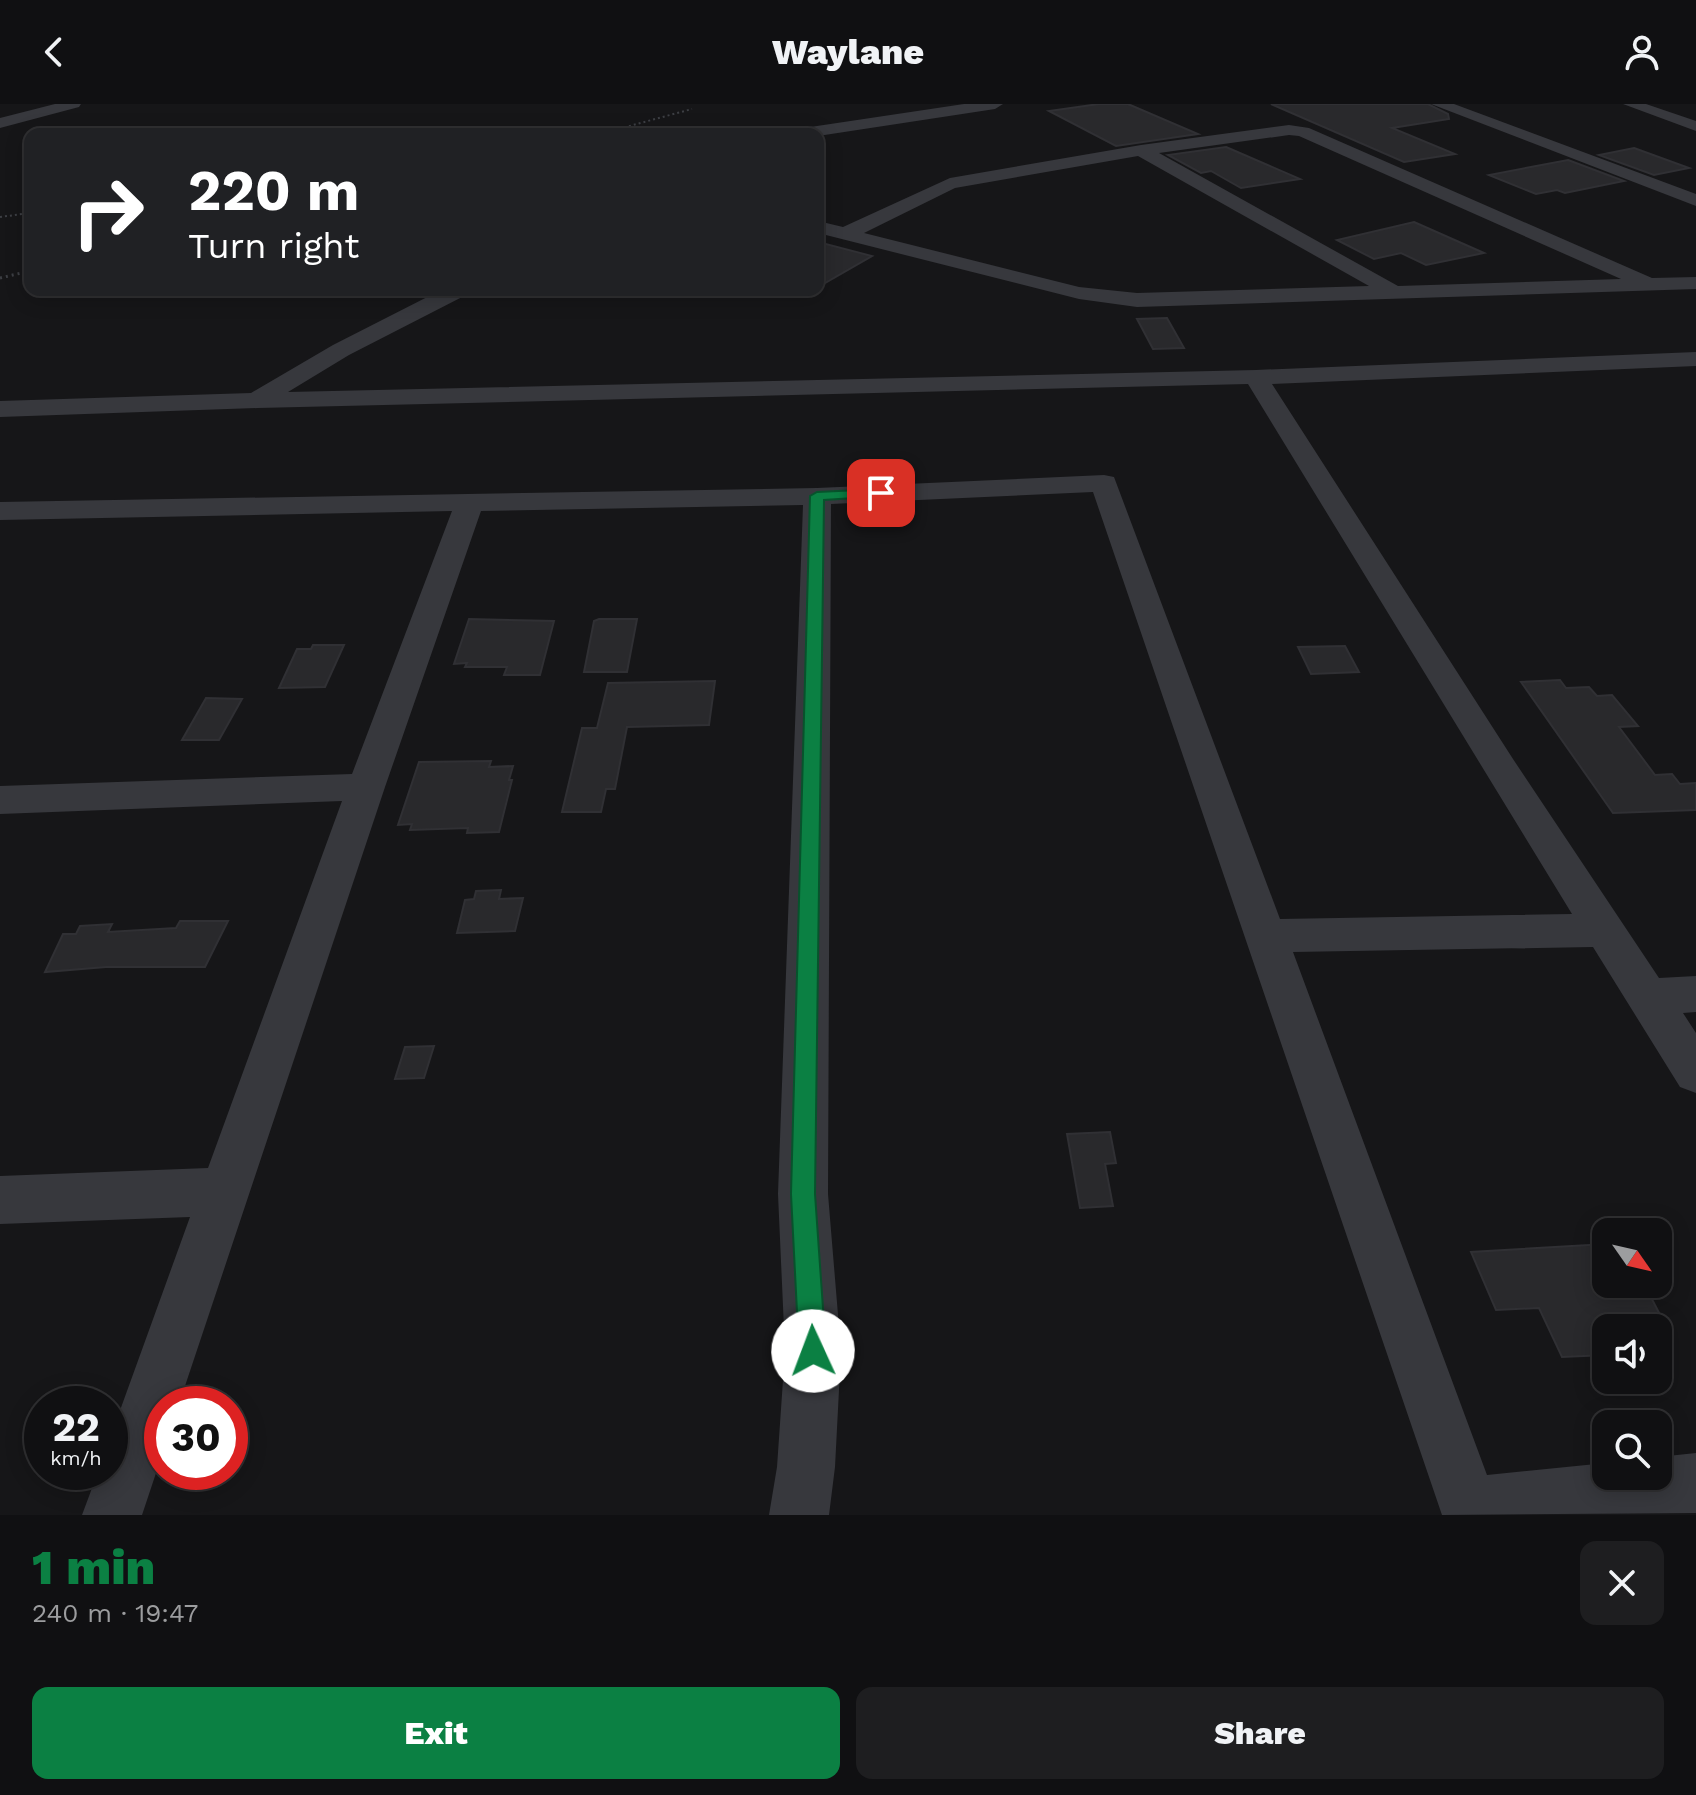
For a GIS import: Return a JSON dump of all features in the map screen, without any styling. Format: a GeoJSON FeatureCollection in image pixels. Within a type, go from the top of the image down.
{"type":"FeatureCollection","features":[{"type":"Feature","properties":{"kind":"street"},"geometry":{"type":"LineString","coordinates":[[0,123],[73,104]]}},
{"type":"Feature","properties":{"kind":"street"},"geometry":{"type":"LineString","coordinates":[[878,104],[927,114]]}},
{"type":"Feature","properties":{"kind":"street"},"geometry":{"type":"LineString","coordinates":[[824,130],[995,104]]}},
{"type":"Feature","properties":{"kind":"street"},"geometry":{"type":"LineString","coordinates":[[1439,104],[1696,200]]}},
{"type":"Feature","properties":{"kind":"street"},"geometry":{"type":"LineString","coordinates":[[1631,104],[1696,126]]}},
{"type":"Feature","properties":{"kind":"street"},"geometry":{"type":"LineString","coordinates":[[845,234],[950,183],[1141,150],[1284,130],[1299,131],[1652,285]]}},
{"type":"Feature","properties":{"kind":"street"},"geometry":{"type":"LineString","coordinates":[[1141,150],[1397,294]]}},
{"type":"Feature","properties":{"kind":"street"},"geometry":{"type":"LineString","coordinates":[[824,229],[1079,293],[1116,299],[1397,294],[1696,283]]}},
{"type":"Feature","properties":{"kind":"street"},"geometry":{"type":"LineString","coordinates":[[258,400],[341,350],[446,296]]}},
{"type":"Feature","properties":{"kind":"street"},"geometry":{"type":"LineString","coordinates":[[0,409],[258,400],[1256,377],[1696,359]]}},
{"type":"Feature","properties":{"kind":"street"},"geometry":{"type":"LineString","coordinates":[[1256,377],[1415,633],[1696,1072]]}},
{"type":"Feature","properties":{"kind":"street"},"geometry":{"type":"LineString","coordinates":[[3,514],[817,496],[1104,483],[1470,1511],[1696,1483]]}},
{"type":"Feature","properties":{"kind":"street"},"geometry":{"type":"LineString","coordinates":[[799,1515],[806,1467],[813,1351],[803,1194],[817,496]]}},
{"type":"Feature","properties":{"kind":"street"},"geometry":{"type":"LineString","coordinates":[[112,1515],[366,787],[470,502]]}},
{"type":"Feature","properties":{"kind":"street"},"geometry":{"type":"LineString","coordinates":[[0,800],[366,787]]}},
{"type":"Feature","properties":{"kind":"street"},"geometry":{"type":"LineString","coordinates":[[1265,936],[1605,930]]}},
{"type":"Feature","properties":{"kind":"street"},"geometry":{"type":"LineString","coordinates":[[1649,997],[1696,994]]}},
{"type":"Feature","properties":{"kind":"street"},"geometry":{"type":"LineString","coordinates":[[0,1200],[226,1192]]}},
{"type":"Feature","properties":{"kind":"path"},"geometry":{"type":"LineString","coordinates":[[622,128],[692,109]]}},
{"type":"Feature","properties":{"kind":"path"},"geometry":{"type":"LineString","coordinates":[[0,217],[24,214]]}},
{"type":"Feature","properties":{"kind":"path"},"geometry":{"type":"LineString","coordinates":[[0,278],[24,272]]}},
{"type":"Feature","properties":{"kind":"building"},"geometry":{"type":"Polygon","coordinates":[[[1099,104],[1128,104],[1198,134],[1116,146],[1049,111],[1099,104]]]}},
{"type":"Feature","properties":{"kind":"building"},"geometry":{"type":"Polygon","coordinates":[[[1271,104],[1428,104],[1448,114],[1449,119],[1392,128],[1455,154],[1404,162],[1271,104]]]}},
{"type":"Feature","properties":{"kind":"building"},"geometry":{"type":"Polygon","coordinates":[[[1226,147],[1300,179],[1241,188],[1211,171],[1201,173],[1168,155],[1226,147]]]}},
{"type":"Feature","properties":{"kind":"building"},"geometry":{"type":"Polygon","coordinates":[[[1634,148],[1689,168],[1654,175],[1599,155],[1634,148]]]}},
{"type":"Feature","properties":{"kind":"building"},"geometry":{"type":"Polygon","coordinates":[[[1568,160],[1624,181],[1565,193],[1557,190],[1536,194],[1489,175],[1568,160]]]}},
{"type":"Feature","properties":{"kind":"building"},"geometry":{"type":"Polygon","coordinates":[[[1414,222],[1484,253],[1426,265],[1401,253],[1374,259],[1337,240],[1414,222]]]}},
{"type":"Feature","properties":{"kind":"building"},"geometry":{"type":"Polygon","coordinates":[[[824,244],[872,256],[824,284],[824,244]]]}},
{"type":"Feature","properties":{"kind":"building"},"geometry":{"type":"Polygon","coordinates":[[[1167,318],[1184,348],[1153,349],[1137,319],[1167,318]]]}},
{"type":"Feature","properties":{"kind":"building"},"geometry":{"type":"Polygon","coordinates":[[[469,619],[554,621],[540,675],[504,675],[507,667],[454,664],[469,619]]]}},
{"type":"Feature","properties":{"kind":"building"},"geometry":{"type":"Polygon","coordinates":[[[637,619],[627,672],[584,672],[594,621],[637,619]]]}},
{"type":"Feature","properties":{"kind":"building"},"geometry":{"type":"Polygon","coordinates":[[[313,645],[344,645],[325,687],[279,688],[297,649],[311,649],[313,645]]]}},
{"type":"Feature","properties":{"kind":"building"},"geometry":{"type":"Polygon","coordinates":[[[1345,646],[1359,672],[1311,674],[1298,647],[1345,646]]]}},
{"type":"Feature","properties":{"kind":"building"},"geometry":{"type":"Polygon","coordinates":[[[1560,680],[1566,688],[1589,687],[1597,696],[1612,695],[1638,726],[1619,727],[1655,775],[1672,774],[1680,784],[1696,783],[1696,810],[1613,813],[1521,682],[1560,680]]]}},
{"type":"Feature","properties":{"kind":"building"},"geometry":{"type":"Polygon","coordinates":[[[715,681],[709,725],[627,727],[615,789],[606,789],[601,812],[562,812],[582,728],[597,728],[608,683],[715,681]]]}},
{"type":"Feature","properties":{"kind":"building"},"geometry":{"type":"Polygon","coordinates":[[[206,698],[242,699],[219,740],[182,740],[206,698]]]}},
{"type":"Feature","properties":{"kind":"building"},"geometry":{"type":"Polygon","coordinates":[[[491,761],[489,767],[513,766],[499,832],[467,833],[468,828],[410,830],[412,824],[398,825],[419,762],[491,761]]]}},
{"type":"Feature","properties":{"kind":"building"},"geometry":{"type":"Polygon","coordinates":[[[501,890],[499,899],[523,898],[515,931],[457,933],[465,900],[474,899],[476,891],[501,890]]]}},
{"type":"Feature","properties":{"kind":"building"},"geometry":{"type":"Polygon","coordinates":[[[180,921],[228,921],[205,967],[106,967],[45,972],[63,934],[76,934],[80,926],[112,924],[108,932],[176,928],[180,921]]]}},
{"type":"Feature","properties":{"kind":"building"},"geometry":{"type":"Polygon","coordinates":[[[434,1046],[424,1078],[395,1079],[405,1047],[434,1046]]]}},
{"type":"Feature","properties":{"kind":"building"},"geometry":{"type":"Polygon","coordinates":[[[1110,1132],[1116,1163],[1105,1164],[1113,1206],[1080,1208],[1067,1134],[1110,1132]]]}},
{"type":"Feature","properties":{"kind":"building"},"geometry":{"type":"Polygon","coordinates":[[[1592,1245],[1592,1298],[1651,1298],[1660,1314],[1592,1314],[1592,1356],[1562,1357],[1539,1308],[1496,1310],[1471,1252],[1592,1245]]]}},
{"type":"Feature","properties":{"kind":"route"},"geometry":{"type":"LineString","coordinates":[[813,1351],[803,1194],[817,496],[881,493]]}}]}
